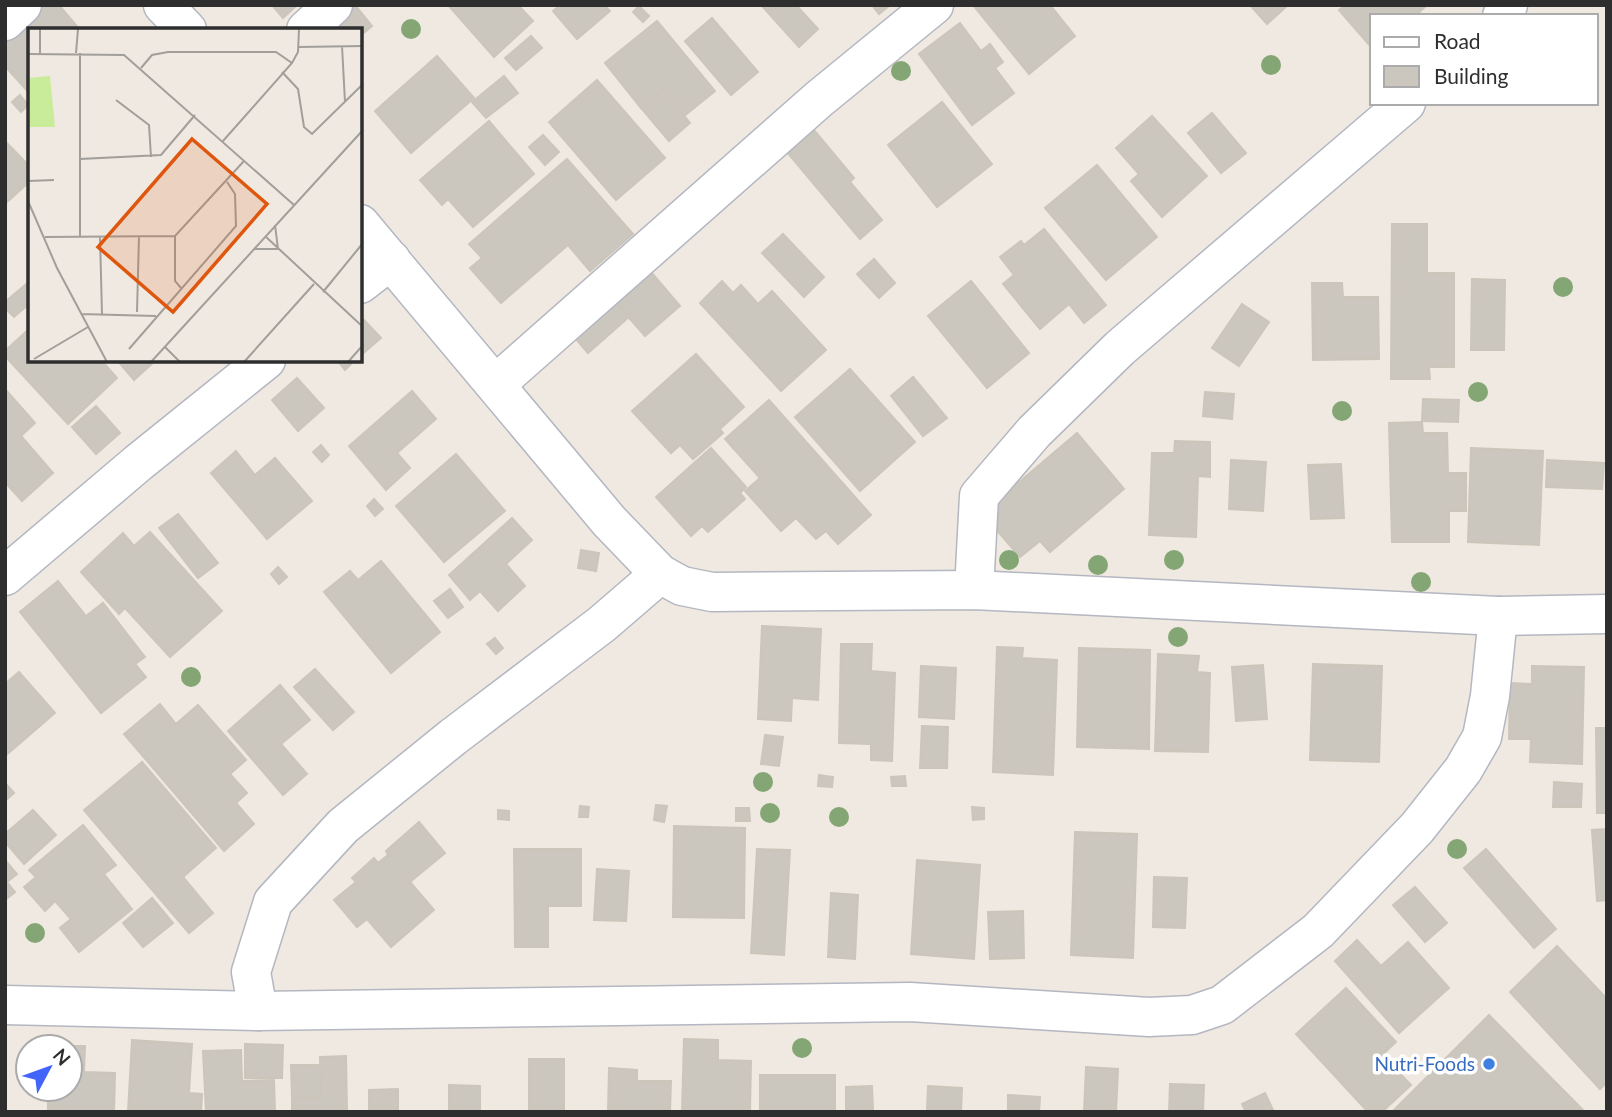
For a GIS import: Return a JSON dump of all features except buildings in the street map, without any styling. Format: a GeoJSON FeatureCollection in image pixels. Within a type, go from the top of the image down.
{"type":"FeatureCollection","features":[{"type":"Feature","properties":{"kind":"street"},"geometry":{"type":"LineString","coordinates":[[5,21],[22,5]]}},
{"type":"Feature","properties":{"kind":"street"},"geometry":{"type":"LineString","coordinates":[[163,5],[185,28]]}},
{"type":"Feature","properties":{"kind":"street"},"geometry":{"type":"LineString","coordinates":[[308,28],[333,5]]}},
{"type":"Feature","properties":{"kind":"street"},"geometry":{"type":"LineString","coordinates":[[496,384],[819,99],[934,5]]}},
{"type":"Feature","properties":{"kind":"street"},"geometry":{"type":"LineString","coordinates":[[974,590],[979,496],[1034,432],[1120,348],[1404,105]]}},
{"type":"Feature","properties":{"kind":"street"},"geometry":{"type":"LineString","coordinates":[[362,226],[609,521],[660,574],[682,586],[712,592],[974,590],[1498,616],[1607,614]]}},
{"type":"Feature","properties":{"kind":"street"},"geometry":{"type":"LineString","coordinates":[[362,282],[391,260]]}},
{"type":"Feature","properties":{"kind":"street"},"geometry":{"type":"LineString","coordinates":[[5,576],[263,362]]}},
{"type":"Feature","properties":{"kind":"street"},"geometry":{"type":"LineString","coordinates":[[258,1011],[251,972],[273,902],[343,826],[453,737],[602,624],[660,574]]}},
{"type":"Feature","properties":{"kind":"street"},"geometry":{"type":"LineString","coordinates":[[5,1005],[258,1011],[910,1002],[1149,1017],[1192,1015],[1222,1005],[1318,931],[1417,828],[1463,770],[1482,737],[1490,695],[1498,616]]}},
{"type":"Feature","properties":{"kind":"place","name":"Nutri-Foods"},"geometry":{"type":"Point","coordinates":[1489,1064]}}]}
